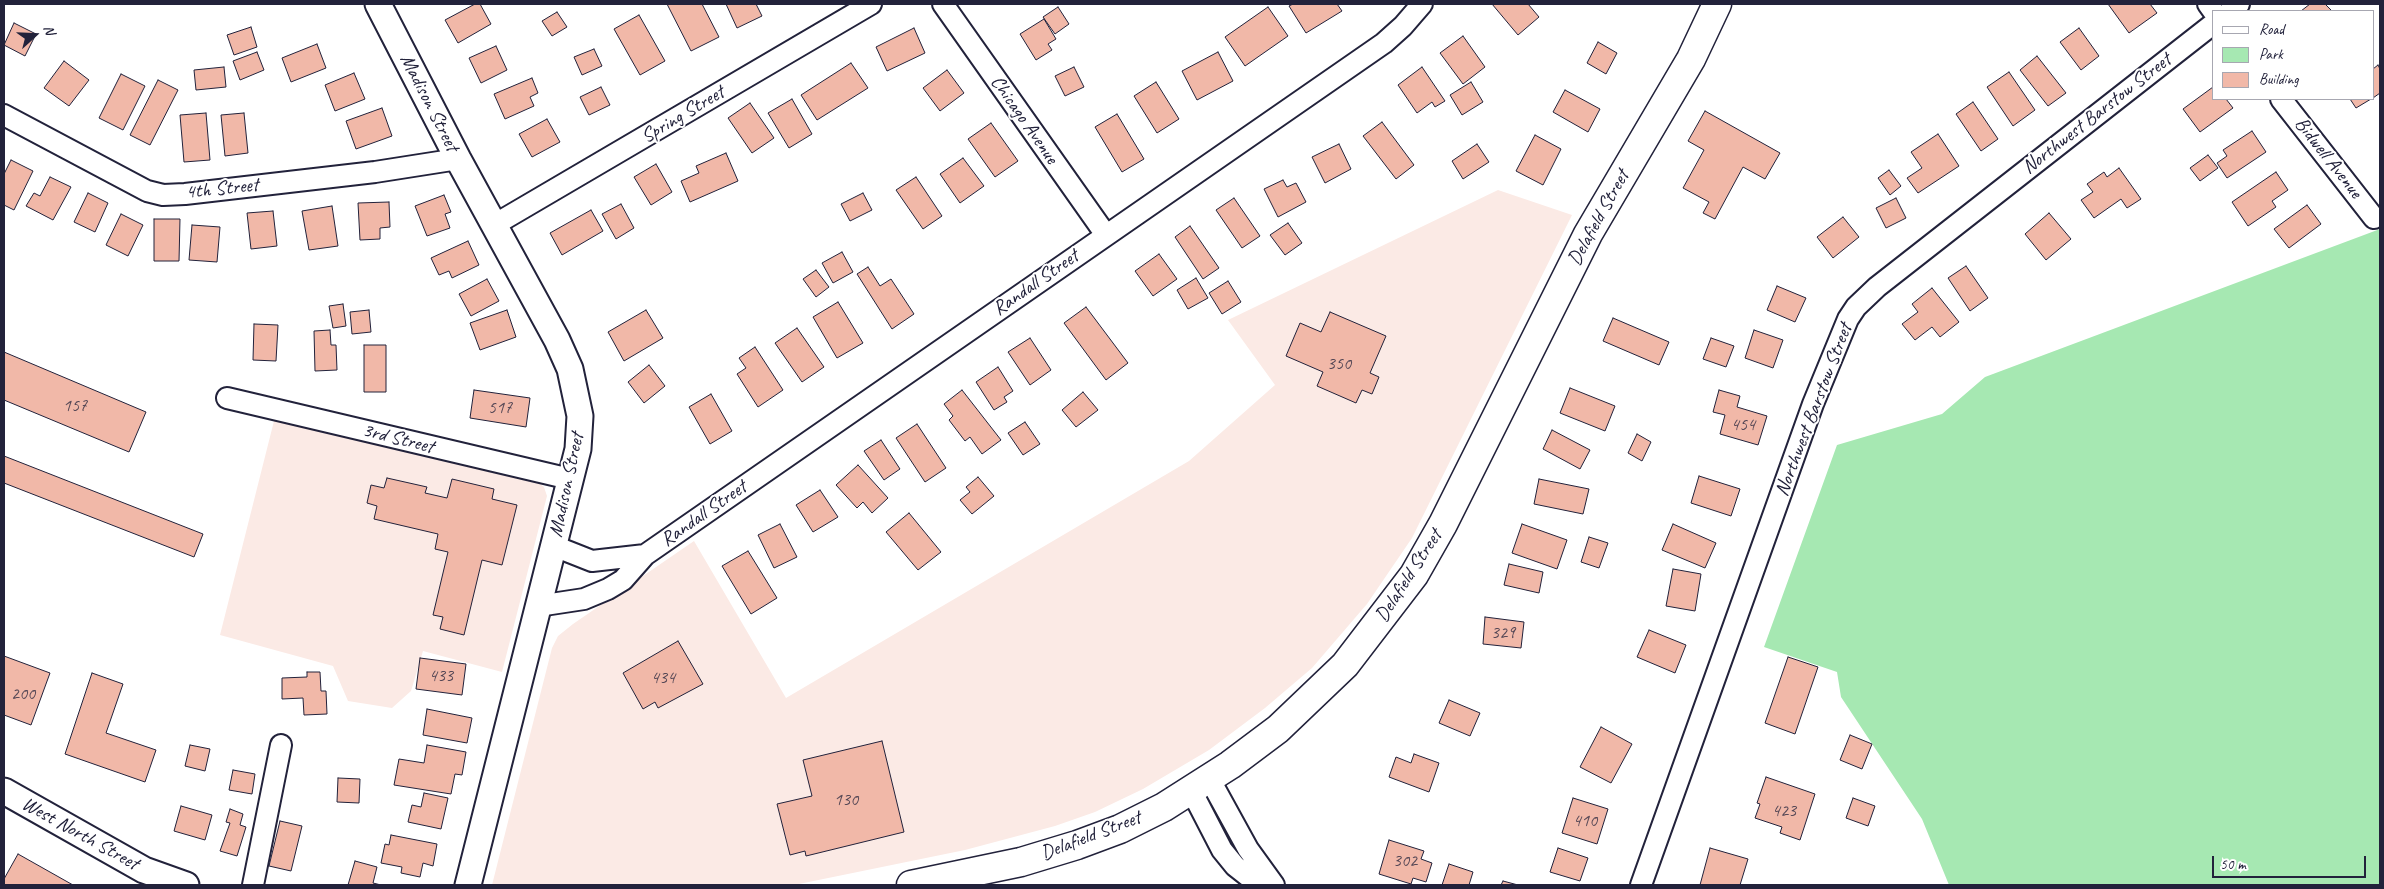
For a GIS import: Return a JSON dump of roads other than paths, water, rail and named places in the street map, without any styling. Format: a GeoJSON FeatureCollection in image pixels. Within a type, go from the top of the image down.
{"type":"FeatureCollection","features":[{"type":"Feature","properties":{"kind":"main road","name":"Delafield Street"},"geometry":{"type":"LineString","coordinates":[[1699,43],[1708,4]]}},
{"type":"Feature","properties":{"kind":"main road","name":"Delafield Street"},"geometry":{"type":"LineString","coordinates":[[911,885],[1022,862],[1120,829],[1200,784],[1278,729],[1345,665],[1414,575],[1443,524],[1588,234],[1699,43],[1717,4]]}},
{"type":"Feature","properties":{"kind":"street","name":"Madison Street"},"geometry":{"type":"LineString","coordinates":[[378,4],[458,159],[557,340],[570,369],[580,416],[578,449],[468,885]]}},
{"type":"Feature","properties":{"kind":"street","name":"Spring Street"},"geometry":{"type":"LineString","coordinates":[[494,225],[871,4]]}},
{"type":"Feature","properties":{"kind":"street","name":"Chicago Avenue"},"geometry":{"type":"LineString","coordinates":[[943,4],[1106,235]]}},
{"type":"Feature","properties":{"kind":"street","name":"Randall Street"},"geometry":{"type":"LineString","coordinates":[[538,606],[584,599],[603,592],[623,580],[645,555],[1384,43],[1403,26],[1422,4]]}},
{"type":"Feature","properties":{"kind":"street","name":"Northwest Barstow Street"},"geometry":{"type":"LineString","coordinates":[[1641,885],[1812,404],[1848,319],[1856,307],[1877,288],[2212,25]]}},
{"type":"Feature","properties":{"kind":"street","name":"Bidwell Avenue"},"geometry":{"type":"LineString","coordinates":[[2282,100],[2374,218]]}},
{"type":"Feature","properties":{"kind":"street","name":"4th Street"},"geometry":{"type":"LineString","coordinates":[[4,114],[147,191],[163,195],[375,172],[458,159]]}},
{"type":"Feature","properties":{"kind":"street","name":"3rd Street"},"geometry":{"type":"LineString","coordinates":[[227,398],[570,479]]}},
{"type":"Feature","properties":{"kind":"street","name":"Randall Street"},"geometry":{"type":"LineString","coordinates":[[554,546],[592,561],[645,555]]}},
{"type":"Feature","properties":{"kind":"street"},"geometry":{"type":"LineString","coordinates":[[254,885],[281,745]]}},
{"type":"Feature","properties":{"kind":"street"},"geometry":{"type":"LineString","coordinates":[[1200,784],[1222,850],[1235,866],[1250,877],[1272,885]]}},
{"type":"Feature","properties":{"kind":"street","name":"West North Street"},"geometry":{"type":"LineString","coordinates":[[4,791],[144,870],[186,885]]}}]}
